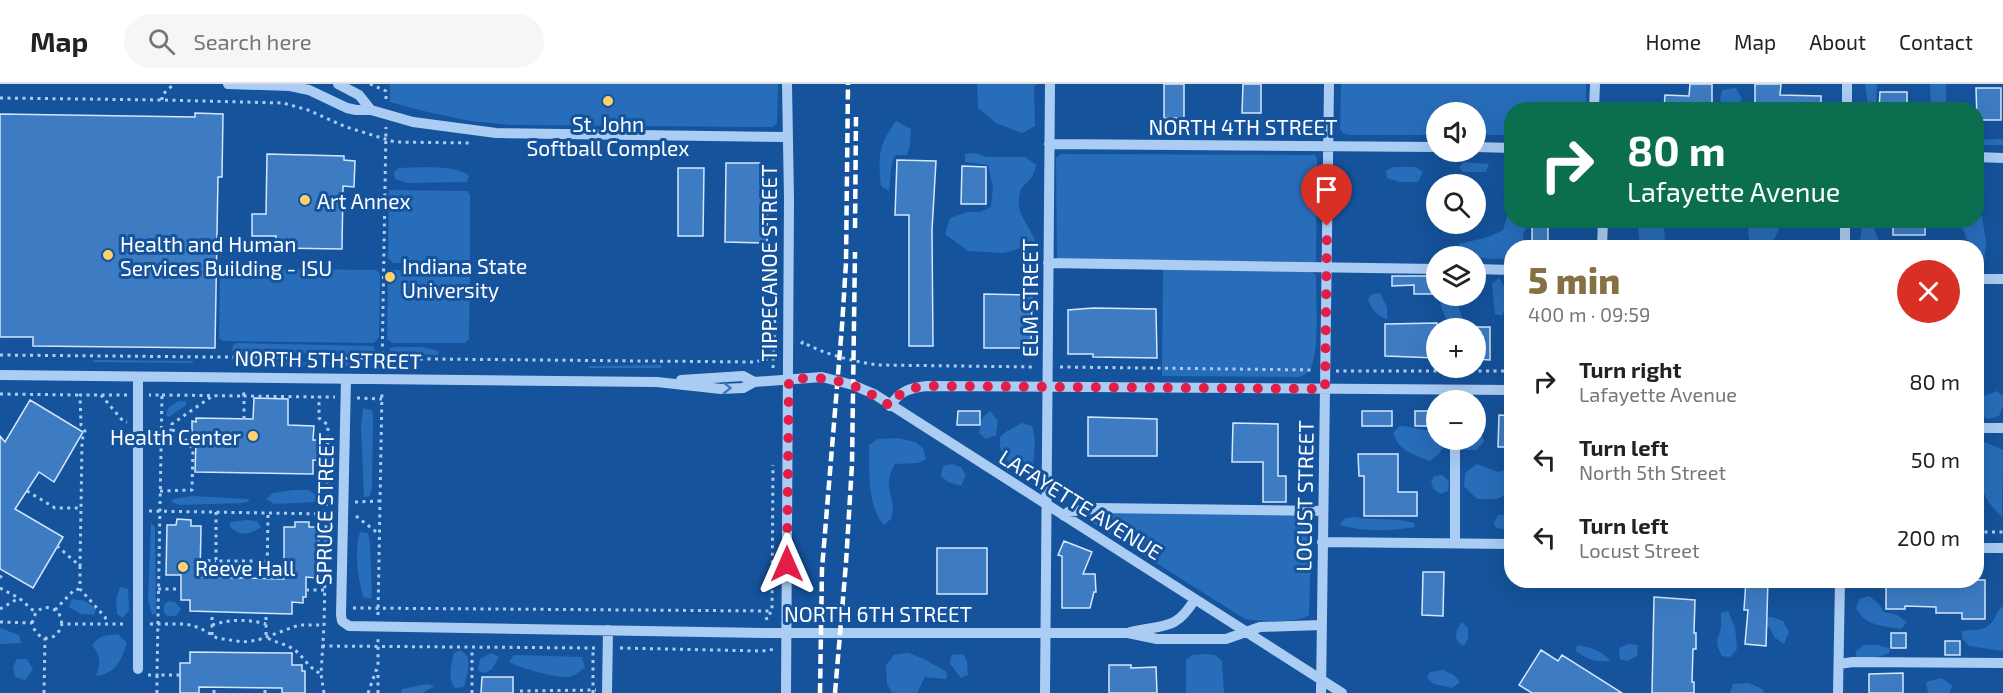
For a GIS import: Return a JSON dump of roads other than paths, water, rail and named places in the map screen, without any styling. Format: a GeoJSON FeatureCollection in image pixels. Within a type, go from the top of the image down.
{"type":"FeatureCollection","features":[{"type":"Feature","properties":{"kind":"street"},"geometry":{"type":"LineString","coordinates":[[228,84],[290,86],[309,90],[347,108],[371,110],[413,122],[496,133],[787,137]]}},
{"type":"Feature","properties":{"kind":"street"},"geometry":{"type":"LineString","coordinates":[[338,84],[359,95],[371,110]]}},
{"type":"Feature","properties":{"kind":"street","name":"TIPPECANOE STREET"},"geometry":{"type":"LineString","coordinates":[[786,693],[789,380],[787,84]]}},
{"type":"Feature","properties":{"kind":"street","name":"ELM STREET"},"geometry":{"type":"LineString","coordinates":[[1045,693],[1050,84]]}},
{"type":"Feature","properties":{"kind":"street","name":"LOCUST STREET"},"geometry":{"type":"LineString","coordinates":[[1321,693],[1329,84]]}},
{"type":"Feature","properties":{"kind":"street"},"geometry":{"type":"LineString","coordinates":[[1594,102],[1595,84]]}},
{"type":"Feature","properties":{"kind":"street"},"geometry":{"type":"LineString","coordinates":[[1847,84],[1847,102]]}},
{"type":"Feature","properties":{"kind":"street","name":"NORTH 4TH STREET"},"geometry":{"type":"LineString","coordinates":[[1049,144],[1426,147]]}},
{"type":"Feature","properties":{"kind":"street"},"geometry":{"type":"LineString","coordinates":[[1486,147],[1504,148]]}},
{"type":"Feature","properties":{"kind":"street"},"geometry":{"type":"LineString","coordinates":[[1984,157],[2003,158]]}},
{"type":"Feature","properties":{"kind":"street"},"geometry":{"type":"LineString","coordinates":[[1048,263],[1426,269]]}},
{"type":"Feature","properties":{"kind":"street"},"geometry":{"type":"LineString","coordinates":[[1486,269],[1504,270]]}},
{"type":"Feature","properties":{"kind":"street"},"geometry":{"type":"LineString","coordinates":[[1984,279],[2003,279]]}},
{"type":"Feature","properties":{"kind":"street","name":"NORTH 5TH STREET"},"geometry":{"type":"LineString","coordinates":[[0,375],[657,382],[743,376],[754,382],[789,380]]}},
{"type":"Feature","properties":{"kind":"street"},"geometry":{"type":"LineString","coordinates":[[138,377],[139,624],[142,672]]}},
{"type":"Feature","properties":{"kind":"street","name":"LAFAYETTE AVENUE"},"geometry":{"type":"LineString","coordinates":[[789,380],[808,377],[830,379],[874,394],[1342,693]]}},
{"type":"Feature","properties":{"kind":"street","name":"SPRUCE STREET"},"geometry":{"type":"LineString","coordinates":[[346,379],[341,615],[345,623],[359,627]]}},
{"type":"Feature","properties":{"kind":"street"},"geometry":{"type":"LineString","coordinates":[[890,406],[898,395],[914,387],[927,386],[1325,389],[1426,394]]}},
{"type":"Feature","properties":{"kind":"street"},"geometry":{"type":"LineString","coordinates":[[1486,392],[1504,391]]}},
{"type":"Feature","properties":{"kind":"street"},"geometry":{"type":"LineString","coordinates":[[1984,428],[2003,428]]}},
{"type":"Feature","properties":{"kind":"street"},"geometry":{"type":"LineString","coordinates":[[1455,450],[1455,543]]}},
{"type":"Feature","properties":{"kind":"street"},"geometry":{"type":"LineString","coordinates":[[1064,516],[1068,512],[1097,508],[1323,511]]}},
{"type":"Feature","properties":{"kind":"street"},"geometry":{"type":"LineString","coordinates":[[1322,542],[1504,544]]}},
{"type":"Feature","properties":{"kind":"street"},"geometry":{"type":"LineString","coordinates":[[1984,548],[2003,548]]}},
{"type":"Feature","properties":{"kind":"street"},"geometry":{"type":"LineString","coordinates":[[1838,693],[1840,588]]}},
{"type":"Feature","properties":{"kind":"street"},"geometry":{"type":"LineString","coordinates":[[1128,633],[1176,623],[1195,599]]}},
{"type":"Feature","properties":{"kind":"street","name":"NORTH 6TH STREET"},"geometry":{"type":"LineString","coordinates":[[359,627],[787,633],[1128,633],[1157,639],[1226,639],[1260,627],[1321,625]]}},
{"type":"Feature","properties":{"kind":"street"},"geometry":{"type":"LineString","coordinates":[[607,692],[608,630]]}},
{"type":"Feature","properties":{"kind":"street"},"geometry":{"type":"LineString","coordinates":[[1839,664],[1853,662],[2003,663]]}},
{"type":"Feature","properties":{"kind":"railway"},"geometry":{"type":"LineString","coordinates":[[820,693],[822,569],[846,263],[848,84]]}},
{"type":"Feature","properties":{"kind":"railway"},"geometry":{"type":"LineString","coordinates":[[855,228],[856,117]]}},
{"type":"Feature","properties":{"kind":"railway"},"geometry":{"type":"LineString","coordinates":[[835,693],[852,464],[855,252]]}},
{"type":"Feature","properties":{"kind":"place","name":"St. John Softball Complex"},"geometry":{"type":"Point","coordinates":[608,101]}},
{"type":"Feature","properties":{"kind":"place","name":"Art Annex"},"geometry":{"type":"Point","coordinates":[305,200]}},
{"type":"Feature","properties":{"kind":"place","name":"Health and Human Services Building - ISU"},"geometry":{"type":"Point","coordinates":[108,255]}},
{"type":"Feature","properties":{"kind":"place","name":"Indiana State University"},"geometry":{"type":"Point","coordinates":[390,277]}},
{"type":"Feature","properties":{"kind":"place","name":"Health Center"},"geometry":{"type":"Point","coordinates":[253,436]}},
{"type":"Feature","properties":{"kind":"place","name":"Reeve Hall"},"geometry":{"type":"Point","coordinates":[183,567]}}]}
